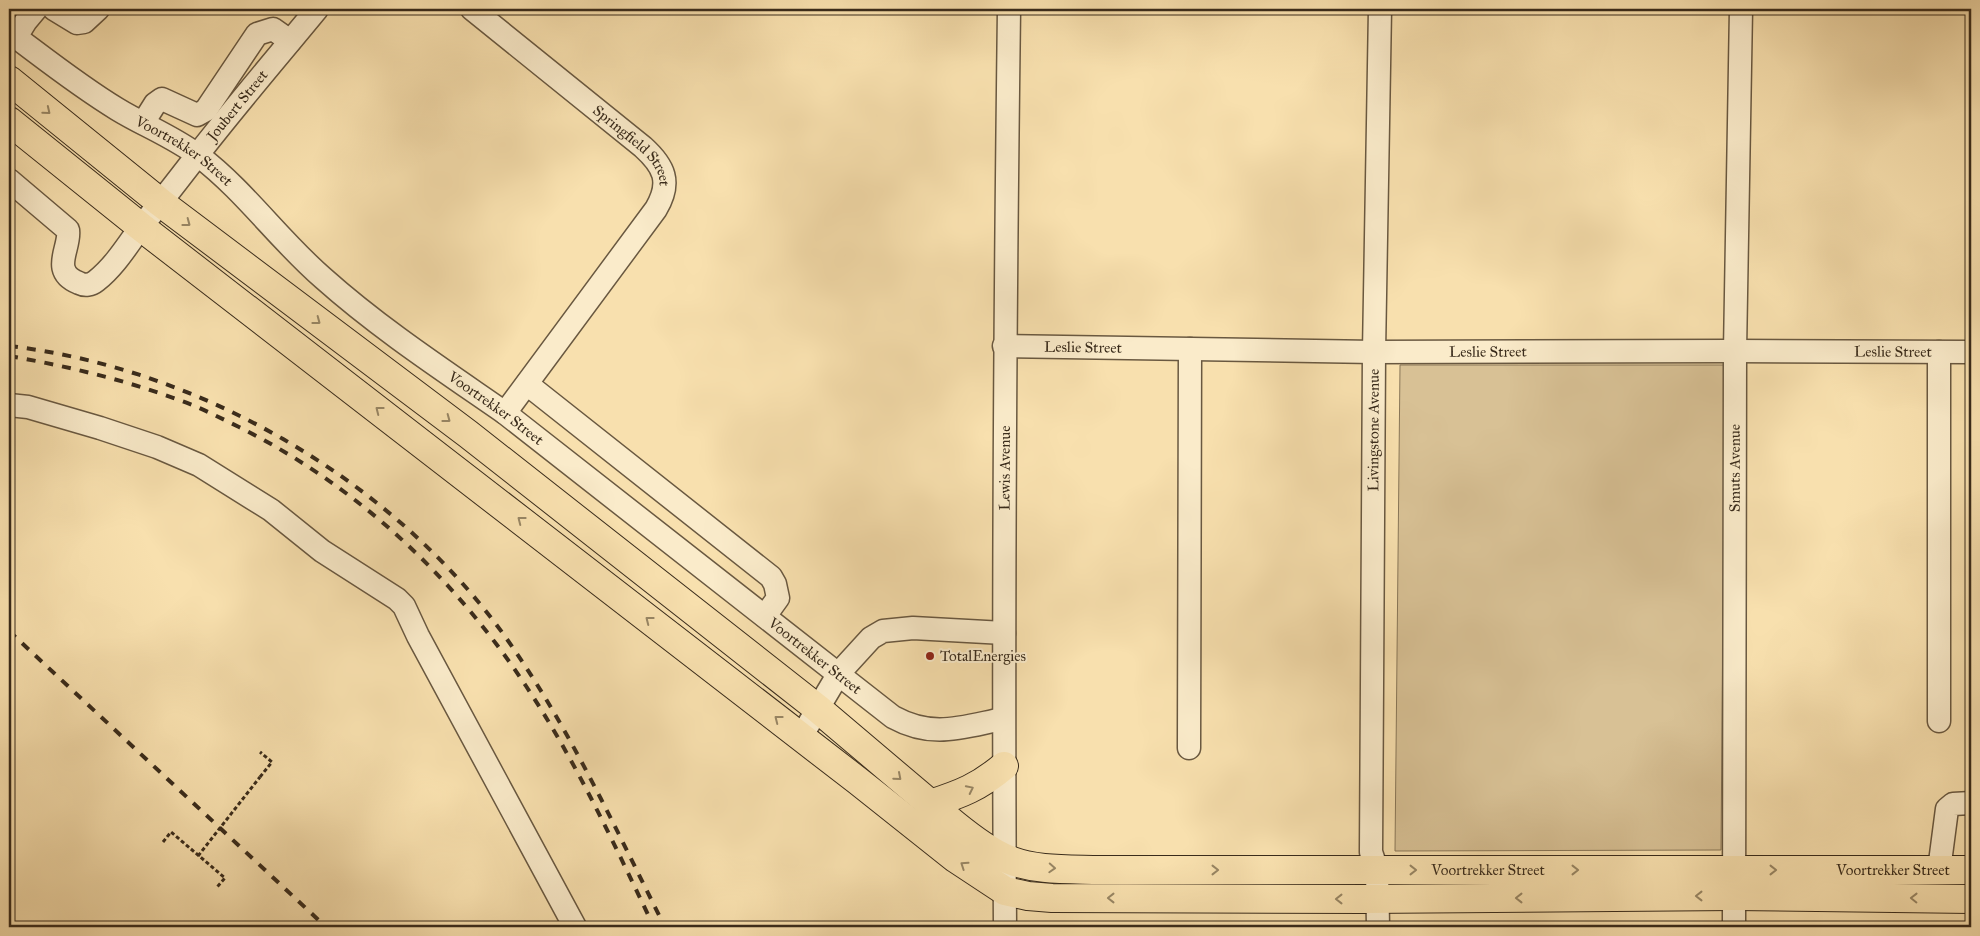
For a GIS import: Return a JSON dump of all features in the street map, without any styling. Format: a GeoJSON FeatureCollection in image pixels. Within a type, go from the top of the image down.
{"type":"FeatureCollection","features":[{"type":"Feature","properties":{"kind":"main road","name":"Voortrekker Street"},"geometry":{"type":"LineString","coordinates":[[9,80],[161,203],[517,473],[817,708],[971,837],[1005,858],[1018,863],[1044,868],[1100,870],[1371,864],[1734,883],[1971,899]]}},
{"type":"Feature","properties":{"kind":"main road"},"geometry":{"type":"LineString","coordinates":[[9,121],[141,227],[496,500],[955,858],[1005,891]]}},
{"type":"Feature","properties":{"kind":"main road"},"geometry":{"type":"LineString","coordinates":[[496,500],[517,473]]}},
{"type":"Feature","properties":{"kind":"main road"},"geometry":{"type":"LineString","coordinates":[[930,804],[971,789],[986,781],[1004,766]]}},
{"type":"Feature","properties":{"kind":"main road","name":"Voortrekker Street"},"geometry":{"type":"LineString","coordinates":[[1005,891],[1046,898],[1372,899],[1734,883],[1939,870],[1971,870]]}},
{"type":"Feature","properties":{"kind":"street"},"geometry":{"type":"LineString","coordinates":[[12,34],[36,9]]}},
{"type":"Feature","properties":{"kind":"street"},"geometry":{"type":"LineString","coordinates":[[54,9],[77,23],[84,22],[98,9]]}},
{"type":"Feature","properties":{"kind":"street","name":"Joubert Street"},"geometry":{"type":"LineString","coordinates":[[9,180],[68,230],[69,236],[62,262],[65,272],[72,280],[79,283],[86,285],[96,282],[120,255],[197,155],[317,9]]}},
{"type":"Feature","properties":{"kind":"street","name":"Springfield Street"},"geometry":{"type":"LineString","coordinates":[[472,9],[643,146],[655,157],[661,166],[664,176],[664,194],[656,209],[505,413]]}},
{"type":"Feature","properties":{"kind":"street","name":"Lewis Avenue"},"geometry":{"type":"LineString","coordinates":[[1006,927],[1004,346],[1009,9]]}},
{"type":"Feature","properties":{"kind":"street","name":"Livingstone Avenue"},"geometry":{"type":"LineString","coordinates":[[1378,927],[1372,899],[1371,864],[1374,352],[1380,9]]}},
{"type":"Feature","properties":{"kind":"street","name":"Smuts Avenue"},"geometry":{"type":"LineString","coordinates":[[1734,927],[1735,351],[1741,9]]}},
{"type":"Feature","properties":{"kind":"street"},"geometry":{"type":"LineString","coordinates":[[143,123],[155,104],[162,99],[197,115],[206,110],[257,34],[273,29],[290,41]]}},
{"type":"Feature","properties":{"kind":"street","name":"Voortrekker Street"},"geometry":{"type":"LineString","coordinates":[[12,34],[87,90],[197,155],[228,180],[292,249],[323,278],[370,316],[446,373],[505,413],[893,717],[918,728],[933,730],[950,729],[1004,719]]}},
{"type":"Feature","properties":{"kind":"street","name":"Leslie Street"},"geometry":{"type":"LineString","coordinates":[[1004,346],[1374,352],[1971,352]]}},
{"type":"Feature","properties":{"kind":"street"},"geometry":{"type":"LineString","coordinates":[[1188,748],[1190,349]]}},
{"type":"Feature","properties":{"kind":"street"},"geometry":{"type":"LineString","coordinates":[[1938,352],[1939,721]]}},
{"type":"Feature","properties":{"kind":"street"},"geometry":{"type":"LineString","coordinates":[[527,384],[771,577],[775,584],[778,598],[765,616]]}},
{"type":"Feature","properties":{"kind":"street"},"geometry":{"type":"LineString","coordinates":[[9,405],[28,407],[100,428],[157,447],[199,465],[271,510],[322,551],[397,599],[404,606],[418,636],[574,927]]}},
{"type":"Feature","properties":{"kind":"street"},"geometry":{"type":"LineString","coordinates":[[801,737],[839,673],[871,638],[884,631],[913,628],[1004,633]]}},
{"type":"Feature","properties":{"kind":"street"},"geometry":{"type":"LineString","coordinates":[[1939,870],[1947,809],[1953,804],[1971,803]]}},
{"type":"Feature","properties":{"kind":"street","name":"Livingstone Avenue"},"geometry":{"type":"LineString","coordinates":[[1365,927],[1372,899]]}},
{"type":"Feature","properties":{"kind":"path"},"geometry":{"type":"LineString","coordinates":[[198,856],[272,762],[260,752]]}},
{"type":"Feature","properties":{"kind":"path"},"geometry":{"type":"LineString","coordinates":[[163,842],[172,832],[225,878],[217,887]]}},
{"type":"Feature","properties":{"kind":"shaded area"},"geometry":{"type":"Polygon","coordinates":[[[1400,365],[1725,365],[1721,850],[1395,851],[1400,365]]]}},
{"type":"Feature","properties":{"kind":"railway"},"geometry":{"type":"LineString","coordinates":[[9,346],[80,358],[151,379],[220,406],[286,441],[348,481],[406,528],[458,579],[504,635],[528,670],[550,705],[590,778],[665,927]]}},
{"type":"Feature","properties":{"kind":"railway"},"geometry":{"type":"LineString","coordinates":[[9,356],[114,379],[156,392],[208,412],[282,451],[323,477],[399,537],[467,607],[498,646],[526,686],[578,774],[610,835],[654,927]]}},
{"type":"Feature","properties":{"kind":"railway"},"geometry":{"type":"LineString","coordinates":[[9,631],[326,927]]}},
{"type":"Feature","properties":{"kind":"place","name":"TotalEnergies"},"geometry":{"type":"Point","coordinates":[930,656]}}]}
